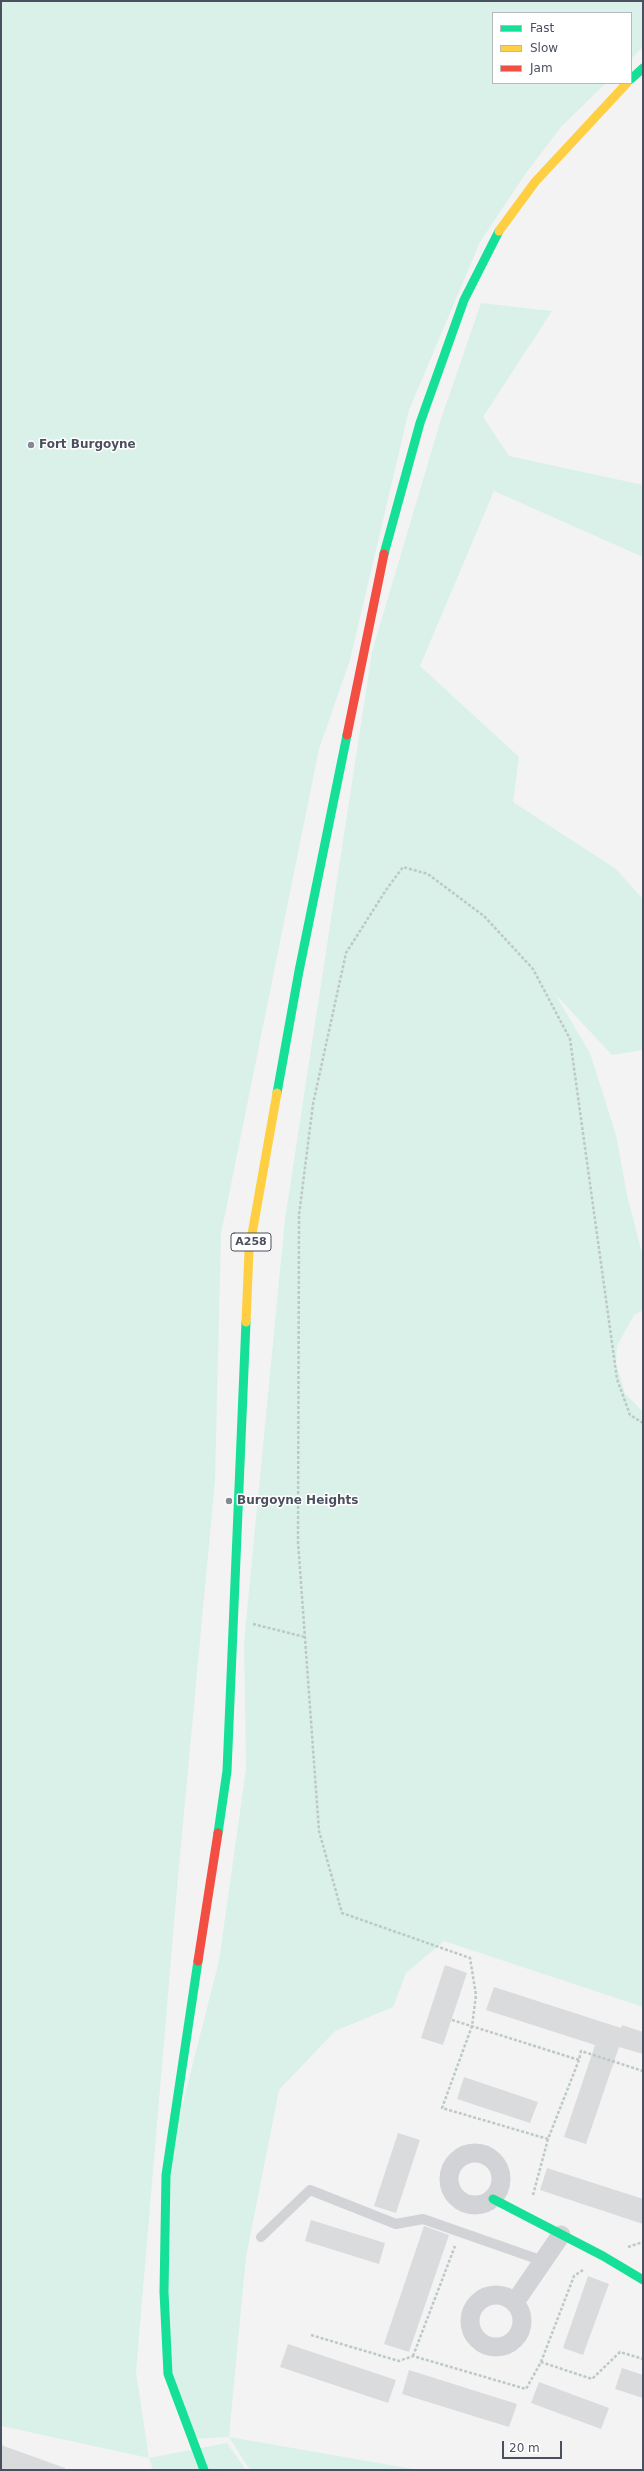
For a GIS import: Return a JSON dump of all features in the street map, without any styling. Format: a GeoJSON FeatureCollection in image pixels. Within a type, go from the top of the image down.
{"type":"FeatureCollection","features":[{"type":"Feature","properties":{"kind":"main road"},"geometry":{"type":"LineString","coordinates":[[632,78],[643,68]]}},
{"type":"Feature","properties":{"kind":"main road","name":"A258"},"geometry":{"type":"LineString","coordinates":[[204,2470],[168,2374],[164,2292],[166,2175],[227,1771],[249,1252],[299,971],[385,548],[420,423],[464,300],[495,236],[535,182],[626,84]]}},
{"type":"Feature","properties":{"kind":"main road"},"geometry":{"type":"LineString","coordinates":[[493,2199],[603,2256],[643,2280]]}},
{"type":"Feature","properties":{"kind":"street"},"geometry":{"type":"LineString","coordinates":[[515,2302],[561,2235]]}},
{"type":"Feature","properties":{"kind":"lane"},"geometry":{"type":"LineString","coordinates":[[261,2237],[310,2190],[396,2224],[423,2219],[543,2261]]}},
{"type":"Feature","properties":{"kind":"path"},"geometry":{"type":"LineString","coordinates":[[548,2138],[442,2108],[472,2026],[476,1995],[470,1958],[342,1913],[319,1830],[298,1542],[299,1214],[313,1104],[346,953],[403,867],[428,874],[484,916],[532,969],[570,1039],[617,1379],[630,1415],[643,1422]]}},
{"type":"Feature","properties":{"kind":"path"},"geometry":{"type":"LineString","coordinates":[[234,1619],[305,1637]]}},
{"type":"Feature","properties":{"kind":"path"},"geometry":{"type":"LineString","coordinates":[[452,2020],[579,2060]]}},
{"type":"Feature","properties":{"kind":"path"},"geometry":{"type":"LineString","coordinates":[[527,2217],[548,2138],[579,2060],[581,2051],[643,2071]]}},
{"type":"Feature","properties":{"kind":"path"},"geometry":{"type":"LineString","coordinates":[[413,2356],[460,2232]]}},
{"type":"Feature","properties":{"kind":"path"},"geometry":{"type":"LineString","coordinates":[[311,2335],[399,2361],[413,2356],[526,2389],[541,2362],[574,2276],[603,2256]]}},
{"type":"Feature","properties":{"kind":"path"},"geometry":{"type":"LineString","coordinates":[[541,2362],[592,2379],[620,2352],[643,2360]]}},
{"type":"Feature","properties":{"kind":"green space"},"geometry":{"type":"Polygon","coordinates":[[[1,1],[643,1],[643,47],[632,58],[632,12],[492,12],[492,84],[605,84],[561,127],[526,173],[480,242],[409,410],[350,660],[319,749],[221,1234],[215,1480],[177,1888],[136,2372],[149,2458],[1,2426],[1,1]]]}},
{"type":"Feature","properties":{"kind":"green space"},"geometry":{"type":"Polygon","coordinates":[[[481,303],[552,311],[483,417],[509,456],[643,485],[643,557],[494,491],[420,666],[519,757],[513,802],[616,869],[643,899],[643,1050],[612,1055],[555,994],[590,1053],[616,1135],[627,1195],[643,1257],[643,1310],[634,1315],[617,1346],[616,1364],[625,1393],[643,1412],[643,2007],[444,1941],[406,1973],[393,2007],[335,2031],[279,2090],[246,2257],[229,2437],[192,2439],[167,2367],[168,2161],[219,1961],[246,1769],[244,1642],[285,1219],[372,652],[441,419],[481,303]]]}},
{"type":"Feature","properties":{"kind":"green space"},"geometry":{"type":"Polygon","coordinates":[[[229,2437],[419,2470],[250,2470],[229,2437]]]}},
{"type":"Feature","properties":{"kind":"green space"},"geometry":{"type":"Polygon","coordinates":[[[227,2443],[246,2470],[153,2470],[149,2458],[227,2443]]]}},
{"type":"Feature","properties":{"kind":"building"},"geometry":{"type":"Polygon","coordinates":[[[445,1965],[467,1973],[443,2045],[421,2038],[445,1965]]]}},
{"type":"Feature","properties":{"kind":"building"},"geometry":{"type":"Polygon","coordinates":[[[494,1987],[621,2028],[622,2025],[643,2032],[643,2054],[619,2047],[586,2144],[564,2137],[595,2045],[486,2010],[494,1987]]]}},
{"type":"Feature","properties":{"kind":"building"},"geometry":{"type":"Polygon","coordinates":[[[464,2077],[538,2102],[530,2123],[457,2099],[464,2077]]]}},
{"type":"Feature","properties":{"kind":"building"},"geometry":{"type":"Polygon","coordinates":[[[398,2133],[420,2140],[396,2213],[374,2206],[398,2133]]]}},
{"type":"Feature","properties":{"kind":"building"},"geometry":{"type":"Polygon","coordinates":[[[547,2168],[643,2199],[643,2224],[540,2190],[547,2168]]]}},
{"type":"Feature","properties":{"kind":"building"},"geometry":{"type":"Polygon","coordinates":[[[311,2220],[385,2243],[379,2264],[305,2241],[311,2220]]]}},
{"type":"Feature","properties":{"kind":"building"},"geometry":{"type":"Polygon","coordinates":[[[424,2226],[449,2235],[409,2352],[384,2344],[424,2226]]]}},
{"type":"Feature","properties":{"kind":"building"},"geometry":{"type":"Polygon","coordinates":[[[588,2276],[609,2284],[583,2355],[563,2348],[588,2276]]]}},
{"type":"Feature","properties":{"kind":"building"},"geometry":{"type":"Polygon","coordinates":[[[288,2344],[396,2380],[388,2403],[280,2367],[288,2344]]]}},
{"type":"Feature","properties":{"kind":"building"},"geometry":{"type":"Polygon","coordinates":[[[622,2368],[643,2375],[643,2398],[615,2389],[622,2368]]]}},
{"type":"Feature","properties":{"kind":"building"},"geometry":{"type":"Polygon","coordinates":[[[409,2370],[517,2404],[509,2427],[402,2394],[409,2370]]]}},
{"type":"Feature","properties":{"kind":"building"},"geometry":{"type":"Polygon","coordinates":[[[539,2382],[609,2408],[601,2429],[531,2403],[539,2382]]]}},
{"type":"Feature","properties":{"kind":"building"},"geometry":{"type":"Polygon","coordinates":[[[1,2445],[65,2468],[65,2470],[1,2470],[1,2445]]]}},
{"type":"Feature","properties":{"kind":"traffic: fast"},"geometry":{"type":"LineString","coordinates":[[632,78],[643,68]]}},
{"type":"Feature","properties":{"kind":"traffic: fast"},"geometry":{"type":"LineString","coordinates":[[384,554],[420,423],[464,300],[499,231]]}},
{"type":"Feature","properties":{"kind":"traffic: fast"},"geometry":{"type":"LineString","coordinates":[[277,1093],[299,971],[347,735]]}},
{"type":"Feature","properties":{"kind":"traffic: fast"},"geometry":{"type":"LineString","coordinates":[[218,1833],[227,1771],[246,1322]]}},
{"type":"Feature","properties":{"kind":"traffic: fast"},"geometry":{"type":"LineString","coordinates":[[198,1961],[166,2175],[164,2292],[168,2374],[204,2470]]}},
{"type":"Feature","properties":{"kind":"traffic: fast"},"geometry":{"type":"LineString","coordinates":[[493,2199],[603,2256],[643,2280]]}},
{"type":"Feature","properties":{"kind":"traffic: slow"},"geometry":{"type":"LineString","coordinates":[[499,231],[535,182],[626,84]]}},
{"type":"Feature","properties":{"kind":"traffic: slow"},"geometry":{"type":"LineString","coordinates":[[246,1322],[249,1251],[277,1093]]}},
{"type":"Feature","properties":{"kind":"traffic: jam"},"geometry":{"type":"LineString","coordinates":[[347,735],[384,554]]}},
{"type":"Feature","properties":{"kind":"traffic: jam"},"geometry":{"type":"LineString","coordinates":[[198,1961],[218,1833]]}},
{"type":"Feature","properties":{"kind":"place","name":"Fort Burgoyne"},"geometry":{"type":"Point","coordinates":[31,445]}},
{"type":"Feature","properties":{"kind":"place","name":"Burgoyne Heights"},"geometry":{"type":"Point","coordinates":[229,1501]}}]}
